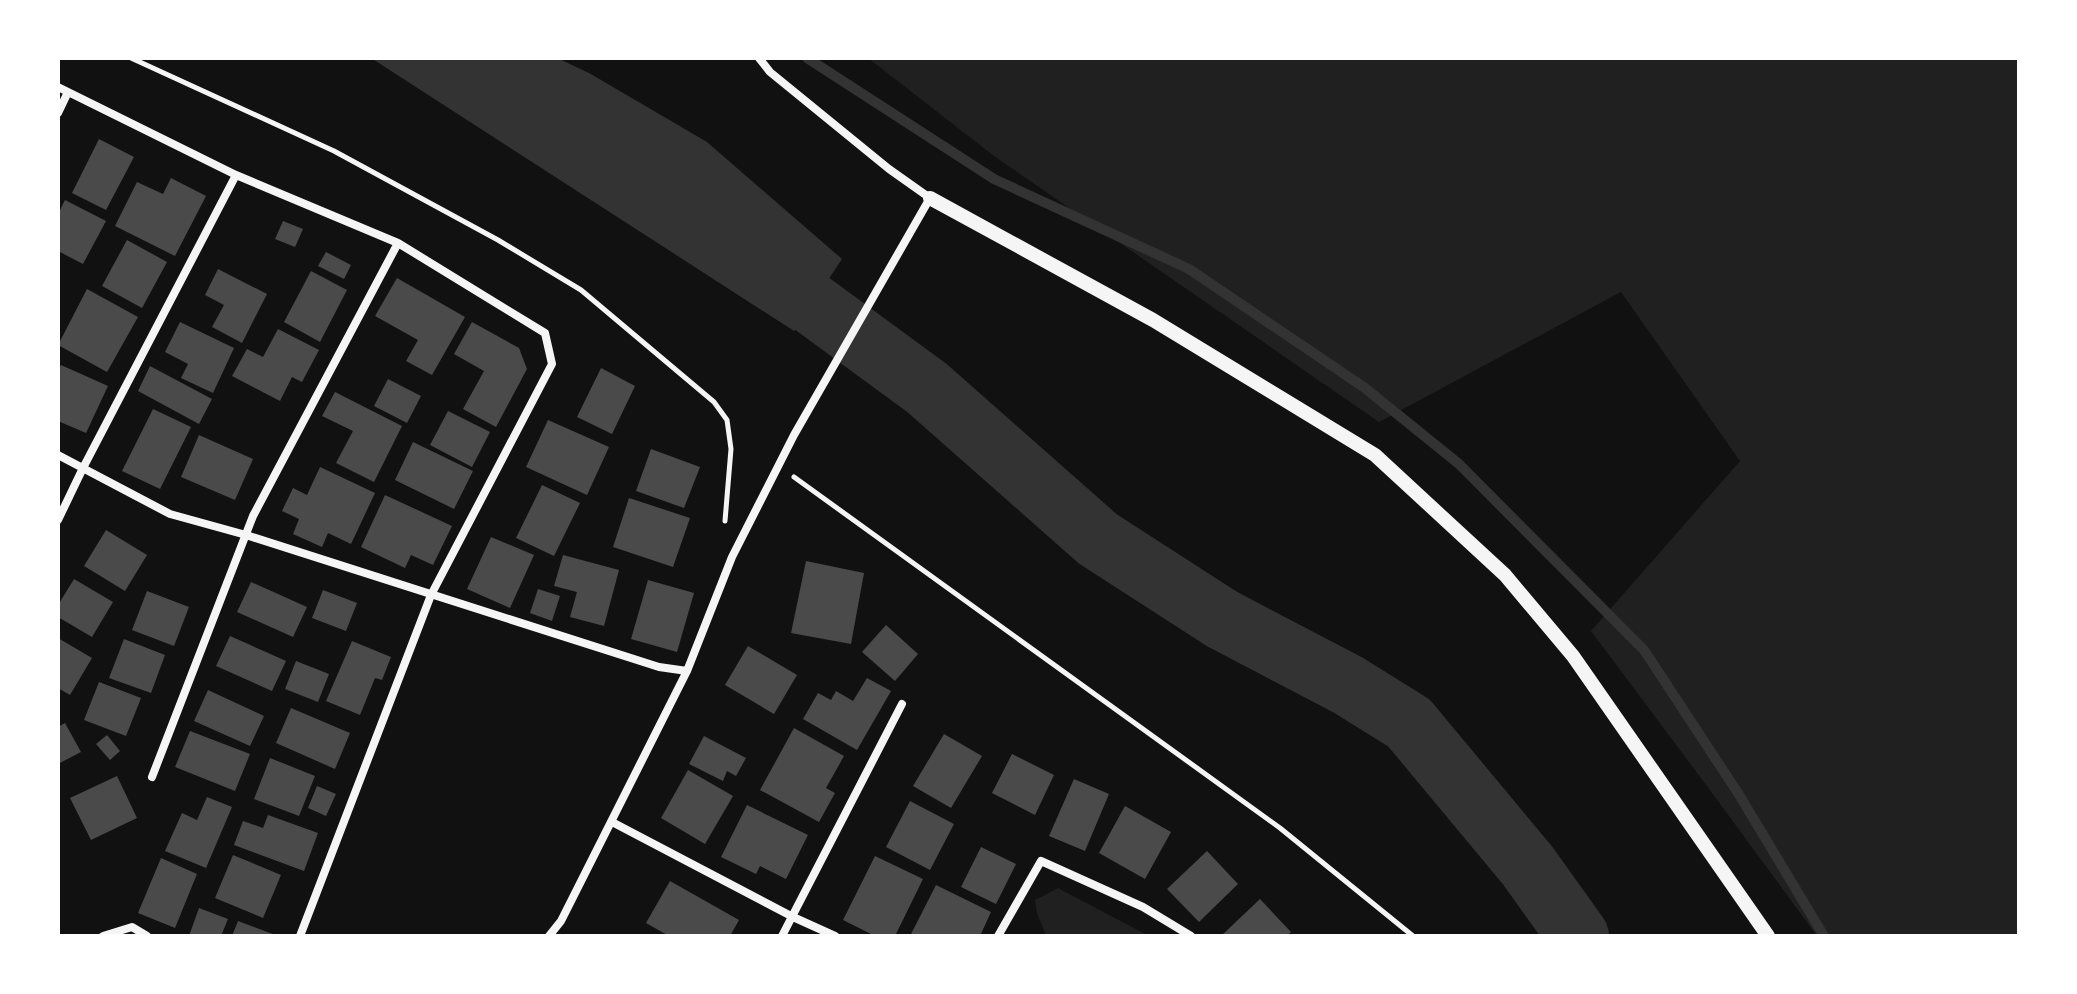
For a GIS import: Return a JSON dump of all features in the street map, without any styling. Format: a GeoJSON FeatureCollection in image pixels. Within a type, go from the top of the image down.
{"type":"FeatureCollection","features":[{"type":"Feature","properties":{"kind":"street"},"geometry":{"type":"LineString","coordinates":[[759,58],[770,72],[889,169],[930,198],[1153,320],[1375,455],[1505,575],[1573,656],[1768,936]]}},
{"type":"Feature","properties":{"kind":"street"},"geometry":{"type":"LineString","coordinates":[[58,87],[236,175],[398,243],[545,333],[552,364],[431,595],[300,936]]}},
{"type":"Feature","properties":{"kind":"street"},"geometry":{"type":"LineString","coordinates":[[58,113],[68,92]]}},
{"type":"Feature","properties":{"kind":"street"},"geometry":{"type":"LineString","coordinates":[[58,520],[236,175]]}},
{"type":"Feature","properties":{"kind":"street"},"geometry":{"type":"LineString","coordinates":[[549,936],[561,921],[687,671],[732,557],[794,435],[930,198]]}},
{"type":"Feature","properties":{"kind":"street"},"geometry":{"type":"LineString","coordinates":[[152,777],[253,516],[398,243]]}},
{"type":"Feature","properties":{"kind":"street"},"geometry":{"type":"LineString","coordinates":[[58,455],[170,514],[246,535],[659,667],[687,671]]}},
{"type":"Feature","properties":{"kind":"street"},"geometry":{"type":"LineString","coordinates":[[782,936],[902,704]]}},
{"type":"Feature","properties":{"kind":"street"},"geometry":{"type":"LineString","coordinates":[[612,822],[835,936]]}},
{"type":"Feature","properties":{"kind":"street"},"geometry":{"type":"LineString","coordinates":[[998,936],[1041,861],[1143,907],[1191,936]]}},
{"type":"Feature","properties":{"kind":"street"},"geometry":{"type":"LineString","coordinates":[[103,936],[132,927],[147,936]]}},
{"type":"Feature","properties":{"kind":"path"},"geometry":{"type":"LineString","coordinates":[[131,58],[334,151],[498,240],[581,290],[714,402],[727,420],[731,449],[725,527]]}},
{"type":"Feature","properties":{"kind":"path"},"geometry":{"type":"LineString","coordinates":[[778,466],[1280,828],[1413,936]]}},
{"type":"Feature","properties":{"kind":"shaded area"},"geometry":{"type":"Polygon","coordinates":[[[371,58],[557,58],[589,73],[707,142],[842,259],[794,331],[371,58]]]}},
{"type":"Feature","properties":{"kind":"shaded area"},"geometry":{"type":"Polygon","coordinates":[[[868,58],[2019,58],[2019,936],[1817,936],[1591,631],[1740,461],[1621,292],[1379,422],[994,156],[868,58]]]}},
{"type":"Feature","properties":{"kind":"shaded area"},"geometry":{"type":"Polygon","coordinates":[[[1058,888],[1149,936],[1046,936],[1035,900],[1058,888]]]}},
{"type":"Feature","properties":{"kind":"building"},"geometry":{"type":"Polygon","coordinates":[[[99,139],[134,157],[106,210],[72,193],[99,139]]]}},
{"type":"Feature","properties":{"kind":"building"},"geometry":{"type":"Polygon","coordinates":[[[171,178],[206,196],[175,256],[115,226],[137,182],[163,194],[171,178]]]}},
{"type":"Feature","properties":{"kind":"building"},"geometry":{"type":"Polygon","coordinates":[[[65,200],[106,221],[83,264],[58,251],[58,214],[65,200]]]}},
{"type":"Feature","properties":{"kind":"building"},"geometry":{"type":"Polygon","coordinates":[[[283,221],[303,229],[295,247],[275,239],[283,221]]]}},
{"type":"Feature","properties":{"kind":"building"},"geometry":{"type":"Polygon","coordinates":[[[127,240],[167,262],[142,308],[102,286],[127,240]]]}},
{"type":"Feature","properties":{"kind":"building"},"geometry":{"type":"Polygon","coordinates":[[[326,252],[351,265],[344,279],[318,266],[326,252]]]}},
{"type":"Feature","properties":{"kind":"building"},"geometry":{"type":"Polygon","coordinates":[[[218,269],[267,294],[242,343],[212,327],[224,305],[205,295],[218,269]]]}},
{"type":"Feature","properties":{"kind":"building"},"geometry":{"type":"Polygon","coordinates":[[[311,271],[347,290],[320,342],[284,322],[311,271]]]}},
{"type":"Feature","properties":{"kind":"building"},"geometry":{"type":"Polygon","coordinates":[[[397,278],[465,317],[432,375],[406,361],[418,340],[375,316],[397,278]]]}},
{"type":"Feature","properties":{"kind":"building"},"geometry":{"type":"Polygon","coordinates":[[[87,289],[138,317],[107,372],[58,345],[87,289]]]}},
{"type":"Feature","properties":{"kind":"building"},"geometry":{"type":"Polygon","coordinates":[[[180,322],[234,348],[213,393],[181,378],[188,364],[165,352],[180,322]]]}},
{"type":"Feature","properties":{"kind":"building"},"geometry":{"type":"Polygon","coordinates":[[[472,322],[519,348],[527,369],[496,427],[463,409],[484,371],[454,354],[472,322]]]}},
{"type":"Feature","properties":{"kind":"building"},"geometry":{"type":"Polygon","coordinates":[[[278,329],[319,350],[302,382],[292,377],[280,401],[232,376],[247,349],[263,357],[278,329]]]}},
{"type":"Feature","properties":{"kind":"building"},"geometry":{"type":"Polygon","coordinates":[[[61,365],[108,386],[86,433],[58,421],[58,371],[61,365]]]}},
{"type":"Feature","properties":{"kind":"building"},"geometry":{"type":"Polygon","coordinates":[[[150,366],[212,399],[199,424],[138,391],[150,366]]]}},
{"type":"Feature","properties":{"kind":"building"},"geometry":{"type":"Polygon","coordinates":[[[601,368],[635,386],[612,434],[577,417],[601,368]]]}},
{"type":"Feature","properties":{"kind":"building"},"geometry":{"type":"Polygon","coordinates":[[[388,379],[421,396],[407,423],[374,406],[388,379]]]}},
{"type":"Feature","properties":{"kind":"building"},"geometry":{"type":"Polygon","coordinates":[[[335,392],[402,426],[374,482],[336,463],[353,431],[322,416],[335,392]]]}},
{"type":"Feature","properties":{"kind":"building"},"geometry":{"type":"Polygon","coordinates":[[[153,409],[191,427],[160,489],[122,471],[153,409]]]}},
{"type":"Feature","properties":{"kind":"building"},"geometry":{"type":"Polygon","coordinates":[[[448,411],[490,432],[472,467],[430,445],[448,411]]]}},
{"type":"Feature","properties":{"kind":"building"},"geometry":{"type":"Polygon","coordinates":[[[548,420],[609,447],[587,495],[526,467],[548,420]]]}},
{"type":"Feature","properties":{"kind":"building"},"geometry":{"type":"Polygon","coordinates":[[[199,435],[253,459],[235,500],[181,477],[199,435]]]}},
{"type":"Feature","properties":{"kind":"building"},"geometry":{"type":"Polygon","coordinates":[[[413,442],[473,471],[454,509],[395,480],[413,442]]]}},
{"type":"Feature","properties":{"kind":"building"},"geometry":{"type":"Polygon","coordinates":[[[651,449],[700,467],[684,508],[636,491],[651,449]]]}},
{"type":"Feature","properties":{"kind":"building"},"geometry":{"type":"Polygon","coordinates":[[[320,467],[375,493],[351,544],[328,533],[322,547],[293,534],[299,519],[282,511],[293,488],[307,495],[320,467]]]}},
{"type":"Feature","properties":{"kind":"building"},"geometry":{"type":"Polygon","coordinates":[[[542,485],[580,503],[554,556],[516,538],[542,485]]]}},
{"type":"Feature","properties":{"kind":"building"},"geometry":{"type":"Polygon","coordinates":[[[385,495],[452,526],[433,565],[411,555],[405,568],[361,547],[385,495]]]}},
{"type":"Feature","properties":{"kind":"building"},"geometry":{"type":"Polygon","coordinates":[[[629,498],[690,518],[673,567],[613,547],[629,498]]]}},
{"type":"Feature","properties":{"kind":"building"},"geometry":{"type":"Polygon","coordinates":[[[106,530],[147,555],[125,591],[84,566],[106,530]]]}},
{"type":"Feature","properties":{"kind":"building"},"geometry":{"type":"Polygon","coordinates":[[[491,537],[534,555],[510,608],[467,589],[491,537]]]}},
{"type":"Feature","properties":{"kind":"building"},"geometry":{"type":"Polygon","coordinates":[[[563,555],[619,570],[604,626],[570,617],[577,592],[554,586],[563,555]]]}},
{"type":"Feature","properties":{"kind":"building"},"geometry":{"type":"Polygon","coordinates":[[[806,561],[864,573],[851,644],[791,633],[806,561]]]}},
{"type":"Feature","properties":{"kind":"building"},"geometry":{"type":"Polygon","coordinates":[[[74,579],[113,602],[92,637],[58,617],[58,605],[74,579]]]}},
{"type":"Feature","properties":{"kind":"building"},"geometry":{"type":"Polygon","coordinates":[[[648,580],[694,593],[677,652],[631,639],[648,580]]]}},
{"type":"Feature","properties":{"kind":"building"},"geometry":{"type":"Polygon","coordinates":[[[251,582],[307,607],[293,637],[237,612],[251,582]]]}},
{"type":"Feature","properties":{"kind":"building"},"geometry":{"type":"Polygon","coordinates":[[[538,589],[560,596],[552,621],[530,613],[538,589]]]}},
{"type":"Feature","properties":{"kind":"building"},"geometry":{"type":"Polygon","coordinates":[[[323,590],[357,603],[346,631],[312,618],[323,590]]]}},
{"type":"Feature","properties":{"kind":"building"},"geometry":{"type":"Polygon","coordinates":[[[147,591],[189,607],[174,646],[132,630],[147,591]]]}},
{"type":"Feature","properties":{"kind":"building"},"geometry":{"type":"Polygon","coordinates":[[[886,625],[918,654],[895,681],[862,652],[886,625]]]}},
{"type":"Feature","properties":{"kind":"building"},"geometry":{"type":"Polygon","coordinates":[[[230,636],[286,661],[272,691],[216,666],[230,636]]]}},
{"type":"Feature","properties":{"kind":"building"},"geometry":{"type":"Polygon","coordinates":[[[58,638],[92,658],[70,695],[58,688],[58,638]]]}},
{"type":"Feature","properties":{"kind":"building"},"geometry":{"type":"Polygon","coordinates":[[[124,639],[165,655],[151,693],[109,678],[124,639]]]}},
{"type":"Feature","properties":{"kind":"building"},"geometry":{"type":"Polygon","coordinates":[[[352,641],[391,657],[382,680],[375,678],[360,715],[326,701],[352,641]]]}},
{"type":"Feature","properties":{"kind":"building"},"geometry":{"type":"Polygon","coordinates":[[[748,646],[797,675],[774,714],[725,685],[748,646]]]}},
{"type":"Feature","properties":{"kind":"building"},"geometry":{"type":"Polygon","coordinates":[[[296,661],[329,674],[318,702],[285,689],[296,661]]]}},
{"type":"Feature","properties":{"kind":"building"},"geometry":{"type":"Polygon","coordinates":[[[867,678],[891,691],[857,750],[803,719],[818,693],[831,700],[836,691],[853,701],[867,678]]]}},
{"type":"Feature","properties":{"kind":"building"},"geometry":{"type":"Polygon","coordinates":[[[99,682],[141,698],[126,736],[84,720],[99,682]]]}},
{"type":"Feature","properties":{"kind":"building"},"geometry":{"type":"Polygon","coordinates":[[[208,690],[264,716],[250,746],[194,721],[208,690]]]}},
{"type":"Feature","properties":{"kind":"building"},"geometry":{"type":"Polygon","coordinates":[[[291,708],[350,733],[335,769],[276,743],[291,708]]]}},
{"type":"Feature","properties":{"kind":"building"},"geometry":{"type":"Polygon","coordinates":[[[65,723],[81,752],[58,764],[58,727],[65,723]]]}},
{"type":"Feature","properties":{"kind":"building"},"geometry":{"type":"Polygon","coordinates":[[[794,728],[844,756],[826,788],[835,793],[819,822],[760,790],[794,728]]]}},
{"type":"Feature","properties":{"kind":"building"},"geometry":{"type":"Polygon","coordinates":[[[190,731],[250,754],[235,791],[175,767],[190,731]]]}},
{"type":"Feature","properties":{"kind":"building"},"geometry":{"type":"Polygon","coordinates":[[[944,734],[982,756],[951,808],[913,786],[944,734]]]}},
{"type":"Feature","properties":{"kind":"building"},"geometry":{"type":"Polygon","coordinates":[[[107,735],[120,751],[110,760],[96,744],[107,735]]]}},
{"type":"Feature","properties":{"kind":"building"},"geometry":{"type":"Polygon","coordinates":[[[704,736],[746,758],[736,776],[727,771],[723,781],[689,764],[704,736]]]}},
{"type":"Feature","properties":{"kind":"building"},"geometry":{"type":"Polygon","coordinates":[[[1012,754],[1054,775],[1035,815],[992,793],[1012,754]]]}},
{"type":"Feature","properties":{"kind":"building"},"geometry":{"type":"Polygon","coordinates":[[[270,758],[315,776],[299,816],[254,799],[270,758]]]}},
{"type":"Feature","properties":{"kind":"building"},"geometry":{"type":"Polygon","coordinates":[[[688,770],[733,796],[705,844],[661,818],[688,770]]]}},
{"type":"Feature","properties":{"kind":"building"},"geometry":{"type":"Polygon","coordinates":[[[117,776],[137,818],[91,840],[70,798],[117,776]]]}},
{"type":"Feature","properties":{"kind":"building"},"geometry":{"type":"Polygon","coordinates":[[[1074,779],[1109,794],[1085,851],[1049,836],[1074,779]]]}},
{"type":"Feature","properties":{"kind":"building"},"geometry":{"type":"Polygon","coordinates":[[[317,786],[336,794],[326,816],[308,808],[317,786]]]}},
{"type":"Feature","properties":{"kind":"building"},"geometry":{"type":"Polygon","coordinates":[[[207,797],[232,807],[206,868],[165,851],[182,813],[197,820],[207,797]]]}},
{"type":"Feature","properties":{"kind":"building"},"geometry":{"type":"Polygon","coordinates":[[[910,801],[954,824],[930,870],[886,847],[910,801]]]}},
{"type":"Feature","properties":{"kind":"building"},"geometry":{"type":"Polygon","coordinates":[[[747,805],[808,835],[786,879],[760,866],[756,874],[721,857],[747,805]]]}},
{"type":"Feature","properties":{"kind":"building"},"geometry":{"type":"Polygon","coordinates":[[[1125,806],[1171,832],[1145,879],[1099,853],[1125,806]]]}},
{"type":"Feature","properties":{"kind":"building"},"geometry":{"type":"Polygon","coordinates":[[[268,815],[318,833],[304,871],[234,845],[243,821],[263,828],[268,815]]]}},
{"type":"Feature","properties":{"kind":"building"},"geometry":{"type":"Polygon","coordinates":[[[981,847],[1016,864],[996,904],[961,887],[981,847]]]}},
{"type":"Feature","properties":{"kind":"building"},"geometry":{"type":"Polygon","coordinates":[[[1207,851],[1238,884],[1199,922],[1167,889],[1207,851]]]}},
{"type":"Feature","properties":{"kind":"building"},"geometry":{"type":"Polygon","coordinates":[[[233,855],[281,875],[263,918],[215,898],[233,855]]]}},
{"type":"Feature","properties":{"kind":"building"},"geometry":{"type":"Polygon","coordinates":[[[875,856],[923,879],[895,936],[875,936],[843,920],[875,856]]]}},
{"type":"Feature","properties":{"kind":"building"},"geometry":{"type":"Polygon","coordinates":[[[161,858],[197,874],[175,928],[138,913],[161,858]]]}},
{"type":"Feature","properties":{"kind":"building"},"geometry":{"type":"Polygon","coordinates":[[[670,881],[739,920],[730,936],[669,936],[646,923],[670,881]]]}},
{"type":"Feature","properties":{"kind":"building"},"geometry":{"type":"Polygon","coordinates":[[[936,885],[991,912],[980,936],[910,936],[936,885]]]}},
{"type":"Feature","properties":{"kind":"building"},"geometry":{"type":"Polygon","coordinates":[[[1260,899],[1291,932],[1287,936],[1221,936],[1260,899]]]}},
{"type":"Feature","properties":{"kind":"building"},"geometry":{"type":"Polygon","coordinates":[[[199,908],[228,919],[221,936],[189,936],[199,908]]]}},
{"type":"Feature","properties":{"kind":"building"},"geometry":{"type":"Polygon","coordinates":[[[238,921],[278,936],[232,936],[238,921]]]}},
{"type":"Feature","properties":{"kind":"waterway"},"geometry":{"type":"LineString","coordinates":[[807,58],[994,179],[1189,269],[1365,388],[1459,464],[1644,650],[1738,793],[1824,936]]}},
{"type":"Feature","properties":{"kind":"waterway"},"geometry":{"type":"LineString","coordinates":[[743,253],[927,388],[1098,539],[1222,619],[1348,685],[1409,723],[1528,866],[1578,936]]}}]}
